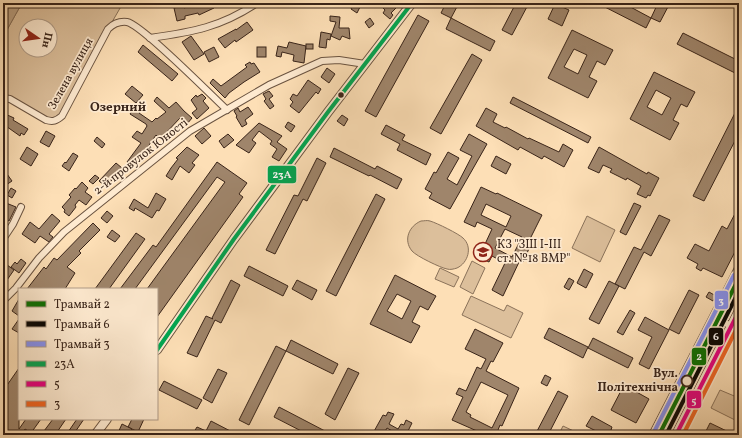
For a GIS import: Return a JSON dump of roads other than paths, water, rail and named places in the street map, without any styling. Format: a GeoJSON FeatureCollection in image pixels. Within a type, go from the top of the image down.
{"type":"FeatureCollection","features":[{"type":"Feature","properties":{"kind":"main road"},"geometry":{"type":"LineString","coordinates":[[676,435],[735,328],[739,311]]}},
{"type":"Feature","properties":{"kind":"street"},"geometry":{"type":"LineString","coordinates":[[150,38],[181,34],[211,27],[232,18],[257,3]]}},
{"type":"Feature","properties":{"kind":"street"},"geometry":{"type":"LineString","coordinates":[[158,349],[234,239],[412,3]]}},
{"type":"Feature","properties":{"kind":"street","name":"Зелена вулиця"},"geometry":{"type":"LineString","coordinates":[[3,98],[10,99],[46,120],[51,122],[57,120],[62,116],[108,29],[114,24],[127,22],[132,24],[150,38],[227,110]]}},
{"type":"Feature","properties":{"kind":"street","name":"2-й провулок Юності"},"geometry":{"type":"LineString","coordinates":[[3,301],[16,288],[39,258],[64,232],[190,130],[269,85],[322,61],[339,60],[366,64]]}},
{"type":"Feature","properties":{"kind":"street"},"geometry":{"type":"LineString","coordinates":[[3,239],[13,224],[21,207]]}},
{"type":"Feature","properties":{"kind":"street"},"geometry":{"type":"LineString","coordinates":[[652,435],[739,266]]}},
{"type":"Feature","properties":{"kind":"street"},"geometry":{"type":"LineString","coordinates":[[714,317],[735,328]]}},
{"type":"Feature","properties":{"kind":"street"},"geometry":{"type":"LineString","coordinates":[[95,435],[106,420]]}},
{"type":"Feature","properties":{"kind":"tram line","name":"3"},"geometry":{"type":"LineString","coordinates":[[654,432],[734,275]]}},
{"type":"Feature","properties":{"kind":"tram line","name":"2"},"geometry":{"type":"LineString","coordinates":[[659,435],[739,278]]}},
{"type":"Feature","properties":{"kind":"tram line","name":"6"},"geometry":{"type":"LineString","coordinates":[[666,435],[739,291]]}},
{"type":"Feature","properties":{"kind":"place","name":"КЗ \"ЗШ І-ІІІ ст. №18 ВМР\""},"geometry":{"type":"Point","coordinates":[483,252]}},
{"type":"Feature","properties":{"kind":"place","name":"Вул. Політехнічна"},"geometry":{"type":"Point","coordinates":[687,381]}},
{"type":"Feature","properties":{"kind":"district","name":"Озерний"},"geometry":{"type":"Point","coordinates":[118,108]}}]}
